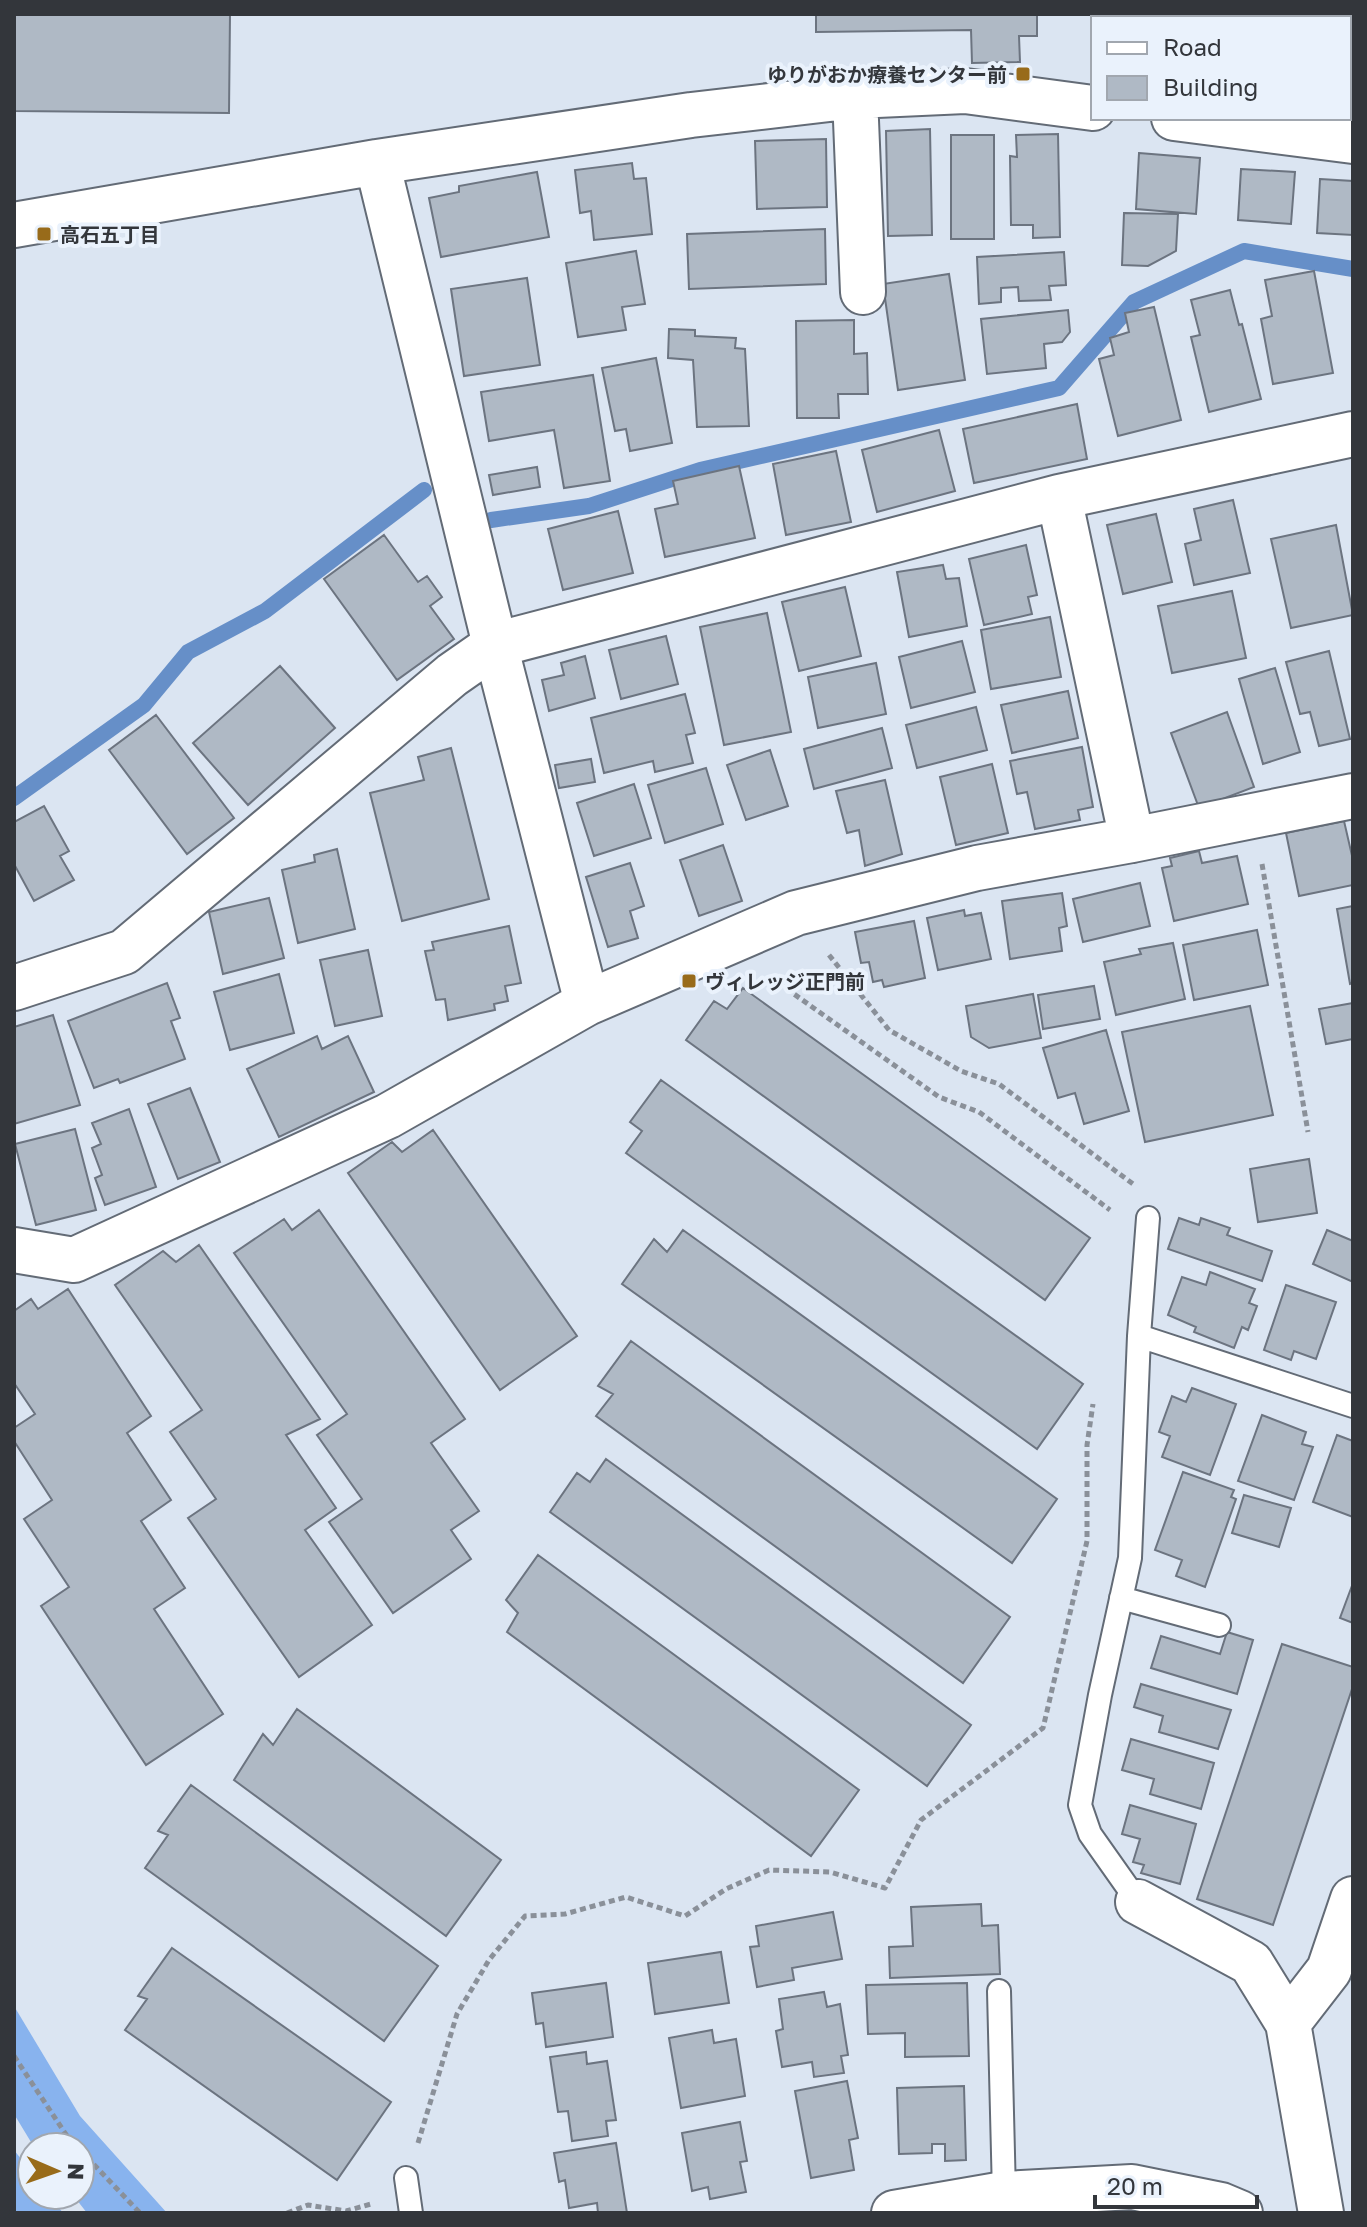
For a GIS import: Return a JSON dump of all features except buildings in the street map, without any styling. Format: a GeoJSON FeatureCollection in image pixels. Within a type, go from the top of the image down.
{"type":"FeatureCollection","features":[{"type":"Feature","properties":{"kind":"street"},"geometry":{"type":"LineString","coordinates":[[14,225],[377,162],[691,115],[855,96],[965,91],[1091,108]]}},
{"type":"Feature","properties":{"kind":"street"},"geometry":{"type":"LineString","coordinates":[[855,96],[863,292]]}},
{"type":"Feature","properties":{"kind":"street"},"geometry":{"type":"LineString","coordinates":[[1190,120],[1353,141]]}},
{"type":"Feature","properties":{"kind":"street"},"geometry":{"type":"LineString","coordinates":[[377,162],[495,645],[587,1003]]}},
{"type":"Feature","properties":{"kind":"street"},"geometry":{"type":"LineString","coordinates":[[14,988],[124,952],[452,675],[495,645],[1059,497],[1353,434]]}},
{"type":"Feature","properties":{"kind":"street"},"geometry":{"type":"LineString","coordinates":[[1059,497],[1132,840]]}},
{"type":"Feature","properties":{"kind":"street"},"geometry":{"type":"LineString","coordinates":[[14,1250],[74,1260],[388,1116],[587,1003],[796,913],[977,868],[1353,796]]}},
{"type":"Feature","properties":{"kind":"street"},"geometry":{"type":"LineString","coordinates":[[1288,2023],[1329,1970],[1353,1899]]}},
{"type":"Feature","properties":{"kind":"street"},"geometry":{"type":"LineString","coordinates":[[1138,1902],[1251,1963],[1288,2023],[1321,2213]]}},
{"type":"Feature","properties":{"kind":"street"},"geometry":{"type":"LineString","coordinates":[[894,2213],[1132,2187],[1221,2205],[1240,2213]]}},
{"type":"Feature","properties":{"kind":"lane"},"geometry":{"type":"LineString","coordinates":[[1138,1902],[1090,1834],[1080,1805],[1130,1558],[1139,1336],[1148,1218]]}},
{"type":"Feature","properties":{"kind":"lane"},"geometry":{"type":"LineString","coordinates":[[1139,1336],[1353,1406]]}},
{"type":"Feature","properties":{"kind":"lane"},"geometry":{"type":"LineString","coordinates":[[1121,1598],[1219,1625]]}},
{"type":"Feature","properties":{"kind":"lane"},"geometry":{"type":"LineString","coordinates":[[991,2201],[999,1991]]}},
{"type":"Feature","properties":{"kind":"lane"},"geometry":{"type":"LineString","coordinates":[[406,2178],[411,2213]]}},
{"type":"Feature","properties":{"kind":"path"},"geometry":{"type":"LineString","coordinates":[[1248,817],[1265,875],[1308,1132]]}},
{"type":"Feature","properties":{"kind":"path"},"geometry":{"type":"LineString","coordinates":[[796,913],[889,1030],[961,1071],[999,1084],[1139,1189],[1148,1218]]}},
{"type":"Feature","properties":{"kind":"path"},"geometry":{"type":"LineString","coordinates":[[766,975],[939,1097],[979,1112],[1117,1215]]}},
{"type":"Feature","properties":{"kind":"path"},"geometry":{"type":"LineString","coordinates":[[287,2213],[308,2205],[346,2211],[388,2199],[406,2178],[457,2014],[489,1960],[525,1916],[565,1914],[626,1897],[685,1916],[726,1889],[769,1870],[830,1872],[885,1888],[921,1820],[1043,1728],[1087,1541],[1087,1445],[1094,1400]]}},
{"type":"Feature","properties":{"kind":"path"},"geometry":{"type":"LineString","coordinates":[[14,2056],[64,2131]]}},
{"type":"Feature","properties":{"kind":"path"},"geometry":{"type":"LineString","coordinates":[[96,2168],[140,2213]]}},
{"type":"Feature","properties":{"kind":"shaded area"},"geometry":{"type":"Polygon","coordinates":[[[14,2006],[80,2116],[93,2131],[24,2131],[14,2114],[14,2006]]]}},
{"type":"Feature","properties":{"kind":"shaded area"},"geometry":{"type":"Polygon","coordinates":[[[96,2134],[167,2213],[85,2211],[96,2211],[96,2134]]]}},
{"type":"Feature","properties":{"kind":"shaded area"},"geometry":{"type":"Polygon","coordinates":[[[14,2150],[16,2211],[63,2213],[14,2213],[14,2150]]]}},
{"type":"Feature","properties":{"kind":"waterway"},"geometry":{"type":"LineString","coordinates":[[491,520],[589,506],[700,470],[1059,388],[1134,302],[1244,251],[1353,269]]}},
{"type":"Feature","properties":{"kind":"waterway"},"geometry":{"type":"LineString","coordinates":[[14,798],[144,705],[188,652],[265,611],[424,490]]}},
{"type":"Feature","properties":{"kind":"place","name":"ゆりがおか療養センター前"},"geometry":{"type":"Point","coordinates":[1023,74]}},
{"type":"Feature","properties":{"kind":"place","name":"高石五丁目"},"geometry":{"type":"Point","coordinates":[44,234]}},
{"type":"Feature","properties":{"kind":"place","name":"ヴィレッジ正門前"},"geometry":{"type":"Point","coordinates":[689,981]}}]}
